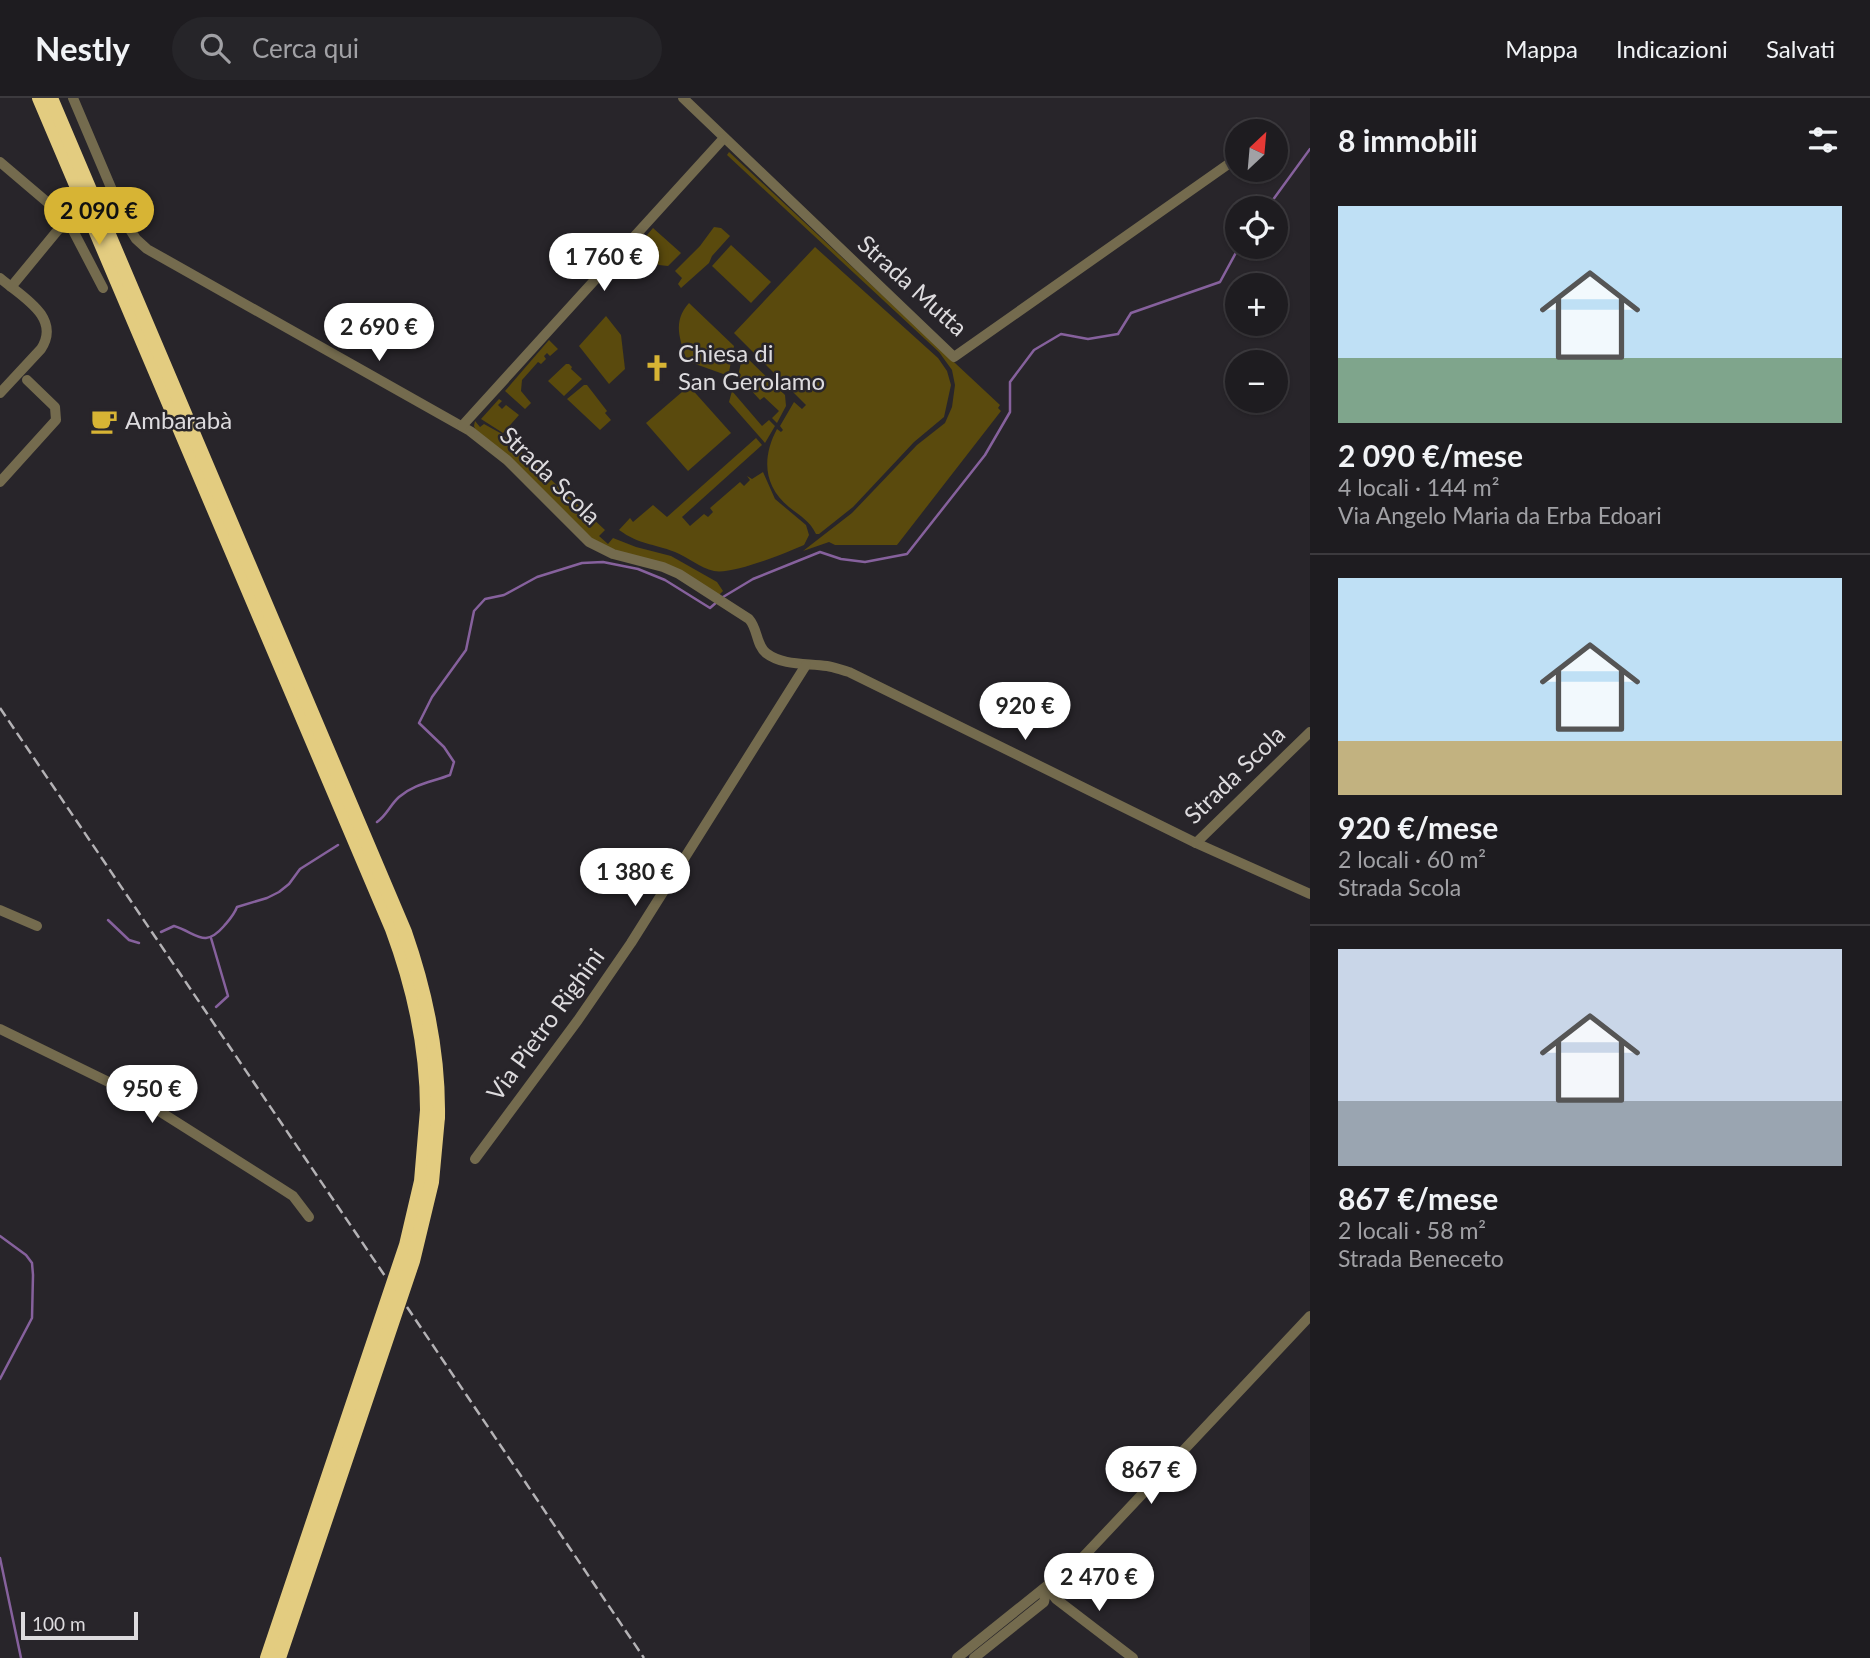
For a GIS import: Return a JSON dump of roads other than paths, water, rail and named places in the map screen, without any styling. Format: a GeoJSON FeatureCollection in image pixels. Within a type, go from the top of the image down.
{"type":"FeatureCollection","features":[{"type":"Feature","properties":{"kind":"highway"},"geometry":{"type":"LineString","coordinates":[[39,98],[392,929],[420,1024],[433,1113],[406,1245],[267,1658]]}},
{"type":"Feature","properties":{"kind":"highway"},"geometry":{"type":"LineString","coordinates":[[51,98],[405,932],[421,980],[432,1027],[436,1060],[432,1182],[418,1246],[279,1658]]}},
{"type":"Feature","properties":{"kind":"street","name":"Strada Scola"},"geometry":{"type":"LineString","coordinates":[[72,98],[126,223],[136,239],[147,249],[462,426],[500,454],[589,542],[613,554],[669,569],[730,605],[755,625],[760,645],[766,653],[806,665],[825,665],[849,672],[1196,843],[1310,732]]}},
{"type":"Feature","properties":{"kind":"street","name":"Strada Mutta"},"geometry":{"type":"LineString","coordinates":[[682,98],[954,357],[1225,167]]}},
{"type":"Feature","properties":{"kind":"street"},"geometry":{"type":"LineString","coordinates":[[462,426],[723,139]]}},
{"type":"Feature","properties":{"kind":"street"},"geometry":{"type":"LineString","coordinates":[[0,162],[67,219],[103,288]]}},
{"type":"Feature","properties":{"kind":"street"},"geometry":{"type":"LineString","coordinates":[[11,287],[67,219]]}},
{"type":"Feature","properties":{"kind":"street"},"geometry":{"type":"LineString","coordinates":[[0,278],[43,315],[48,331],[46,341],[0,393]]}},
{"type":"Feature","properties":{"kind":"street"},"geometry":{"type":"LineString","coordinates":[[27,364],[27,380]]}},
{"type":"Feature","properties":{"kind":"street"},"geometry":{"type":"LineString","coordinates":[[0,482],[56,420],[55,407],[27,380],[12,380]]}},
{"type":"Feature","properties":{"kind":"street","name":"Via Pietro Righini"},"geometry":{"type":"LineString","coordinates":[[475,1159],[578,1020],[631,943],[806,665]]}},
{"type":"Feature","properties":{"kind":"street"},"geometry":{"type":"LineString","coordinates":[[1196,843],[1310,894]]}},
{"type":"Feature","properties":{"kind":"street"},"geometry":{"type":"LineString","coordinates":[[0,910],[37,926]]}},
{"type":"Feature","properties":{"kind":"street"},"geometry":{"type":"LineString","coordinates":[[0,1029],[129,1092],[293,1196],[309,1217]]}},
{"type":"Feature","properties":{"kind":"street"},"geometry":{"type":"LineString","coordinates":[[957,1658],[1084,1556],[1310,1316]]}},
{"type":"Feature","properties":{"kind":"street"},"geometry":{"type":"LineString","coordinates":[[974,1658],[1044,1602],[1047,1587]]}},
{"type":"Feature","properties":{"kind":"street"},"geometry":{"type":"LineString","coordinates":[[1047,1587],[1056,1599],[1133,1658]]}},
{"type":"Feature","properties":{"kind":"waterway"},"geometry":{"type":"LineString","coordinates":[[1276,196],[1310,149]]}},
{"type":"Feature","properties":{"kind":"waterway"},"geometry":{"type":"LineString","coordinates":[[723,597],[753,579],[820,552],[841,559],[865,562],[907,554],[985,455],[1010,412],[1010,382],[1034,350],[1061,334],[1088,339],[1118,334],[1131,313],[1220,282],[1232,259]]}},
{"type":"Feature","properties":{"kind":"waterway"},"geometry":{"type":"LineString","coordinates":[[377,822],[405,793],[450,775],[454,762],[444,747],[419,723],[432,697],[466,650],[474,611],[485,599],[504,595],[537,577],[582,563],[603,562],[638,569],[665,580],[710,608],[718,601]]}},
{"type":"Feature","properties":{"kind":"waterway"},"geometry":{"type":"LineString","coordinates":[[161,932],[174,926],[200,937],[211,937],[224,926],[237,907],[279,892],[300,869],[338,845]]}},
{"type":"Feature","properties":{"kind":"waterway"},"geometry":{"type":"LineString","coordinates":[[108,920],[129,940],[139,943]]}},
{"type":"Feature","properties":{"kind":"waterway"},"geometry":{"type":"LineString","coordinates":[[211,938],[228,996],[216,1007]]}},
{"type":"Feature","properties":{"kind":"waterway"},"geometry":{"type":"LineString","coordinates":[[0,1236],[26,1255],[32,1263],[33,1275],[32,1318],[0,1379]]}},
{"type":"Feature","properties":{"kind":"waterway"},"geometry":{"type":"LineString","coordinates":[[0,1558],[21,1658]]}},
{"type":"Feature","properties":{"kind":"railway"},"geometry":{"type":"LineString","coordinates":[[0,708],[387,1279]]}},
{"type":"Feature","properties":{"kind":"railway"},"geometry":{"type":"LineString","coordinates":[[407,1307],[644,1658]]}},
{"type":"Feature","properties":{"kind":"place","name":"Chiesa di San Gerolamo"},"geometry":{"type":"Point","coordinates":[657,368]}},
{"type":"Feature","properties":{"kind":"place","name":"Ambarabà"},"geometry":{"type":"Point","coordinates":[104,421]}}]}
